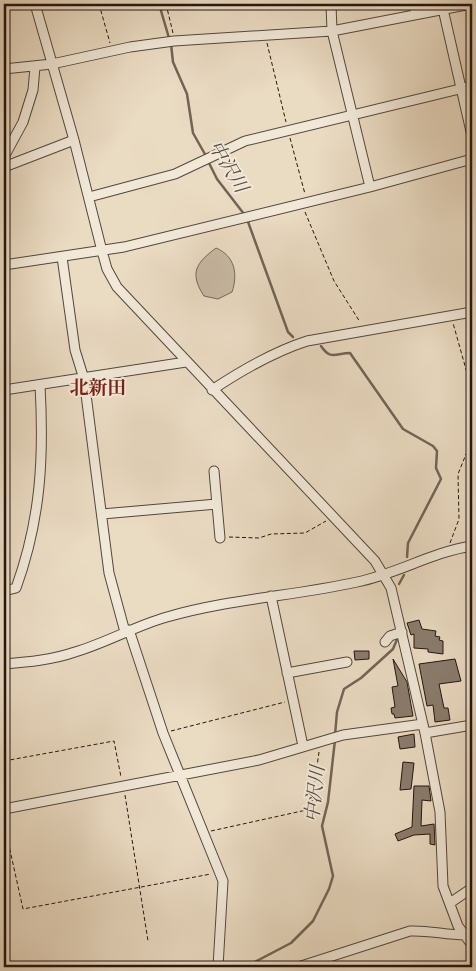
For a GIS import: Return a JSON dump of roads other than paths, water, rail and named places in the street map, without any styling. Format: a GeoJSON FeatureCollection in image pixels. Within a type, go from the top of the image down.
{"type":"FeatureCollection","features":[{"type":"Feature","properties":{"kind":"street"},"geometry":{"type":"LineString","coordinates":[[35,4],[74,140],[107,269],[116,287],[375,561],[391,588],[424,728],[440,812],[443,886],[458,926],[472,945]]}},
{"type":"Feature","properties":{"kind":"street"},"geometry":{"type":"LineString","coordinates":[[331,4],[332,31],[370,187]]}},
{"type":"Feature","properties":{"kind":"street"},"geometry":{"type":"LineString","coordinates":[[414,4],[416,14]]}},
{"type":"Feature","properties":{"kind":"street"},"geometry":{"type":"LineString","coordinates":[[4,69],[35,67],[112,51],[174,41],[332,31],[471,4]]}},
{"type":"Feature","properties":{"kind":"street"},"geometry":{"type":"LineString","coordinates":[[443,9],[472,136]]}},
{"type":"Feature","properties":{"kind":"street"},"geometry":{"type":"LineString","coordinates":[[4,157],[23,122],[33,90],[35,67]]}},
{"type":"Feature","properties":{"kind":"street"},"geometry":{"type":"LineString","coordinates":[[88,197],[175,174],[218,156],[232,146],[352,114],[472,86]]}},
{"type":"Feature","properties":{"kind":"street"},"geometry":{"type":"LineString","coordinates":[[4,167],[74,140]]}},
{"type":"Feature","properties":{"kind":"street"},"geometry":{"type":"LineString","coordinates":[[4,265],[102,251],[370,187],[472,159]]}},
{"type":"Feature","properties":{"kind":"street"},"geometry":{"type":"LineString","coordinates":[[62,257],[75,350],[84,379],[109,572],[127,631],[163,733],[223,881],[224,893],[218,967]]}},
{"type":"Feature","properties":{"kind":"street"},"geometry":{"type":"LineString","coordinates":[[212,390],[242,370],[286,348],[307,341],[365,329],[472,312]]}},
{"type":"Feature","properties":{"kind":"street"},"geometry":{"type":"LineString","coordinates":[[4,390],[186,362]]}},
{"type":"Feature","properties":{"kind":"street"},"geometry":{"type":"LineString","coordinates":[[4,591],[16,588],[37,514],[43,443],[40,385]]}},
{"type":"Feature","properties":{"kind":"street"},"geometry":{"type":"LineString","coordinates":[[214,471],[220,538]]}},
{"type":"Feature","properties":{"kind":"street"},"geometry":{"type":"LineString","coordinates":[[102,514],[216,504]]}},
{"type":"Feature","properties":{"kind":"street"},"geometry":{"type":"LineString","coordinates":[[4,664],[39,661],[75,652],[127,631],[196,608],[357,582],[383,575],[448,550],[472,546]]}},
{"type":"Feature","properties":{"kind":"street"},"geometry":{"type":"LineString","coordinates":[[271,596],[303,746]]}},
{"type":"Feature","properties":{"kind":"street"},"geometry":{"type":"LineString","coordinates":[[385,642],[390,636],[402,632]]}},
{"type":"Feature","properties":{"kind":"street"},"geometry":{"type":"LineString","coordinates":[[288,673],[348,662]]}},
{"type":"Feature","properties":{"kind":"street"},"geometry":{"type":"LineString","coordinates":[[4,809],[259,760],[343,735],[472,725]]}},
{"type":"Feature","properties":{"kind":"street"},"geometry":{"type":"LineString","coordinates":[[450,903],[472,888]]}},
{"type":"Feature","properties":{"kind":"street"},"geometry":{"type":"LineString","coordinates":[[298,967],[410,930],[422,930],[445,935],[465,935]]}},
{"type":"Feature","properties":{"kind":"waterway","name":"中沢川"},"geometry":{"type":"LineString","coordinates":[[159,4],[169,38]]}},
{"type":"Feature","properties":{"kind":"waterway","name":"中沢川"},"geometry":{"type":"LineString","coordinates":[[171,44],[173,62],[187,94],[193,133],[206,156]]}},
{"type":"Feature","properties":{"kind":"waterway","name":"中沢川"},"geometry":{"type":"LineString","coordinates":[[208,161],[217,179],[244,214]]}},
{"type":"Feature","properties":{"kind":"waterway","name":"中沢川"},"geometry":{"type":"LineString","coordinates":[[247,219],[288,332],[293,337]]}},
{"type":"Feature","properties":{"kind":"waterway","name":"中沢川"},"geometry":{"type":"LineString","coordinates":[[321,346],[331,355],[350,353],[403,429],[433,446],[437,451],[436,468],[441,479],[408,543],[407,557]]}},
{"type":"Feature","properties":{"kind":"waterway","name":"中沢川"},"geometry":{"type":"LineString","coordinates":[[399,584],[404,575]]}},
{"type":"Feature","properties":{"kind":"waterway","name":"中沢川"},"geometry":{"type":"LineString","coordinates":[[335,735],[337,712],[344,689],[361,678],[393,649],[398,637]]}},
{"type":"Feature","properties":{"kind":"waterway","name":"中沢川"},"geometry":{"type":"LineString","coordinates":[[245,967],[291,943],[313,921],[329,889],[333,876],[322,826],[328,802],[335,740]]}},
{"type":"Feature","properties":{"kind":"district","name":"北新田"},"geometry":{"type":"Point","coordinates":[98,387]}}]}
